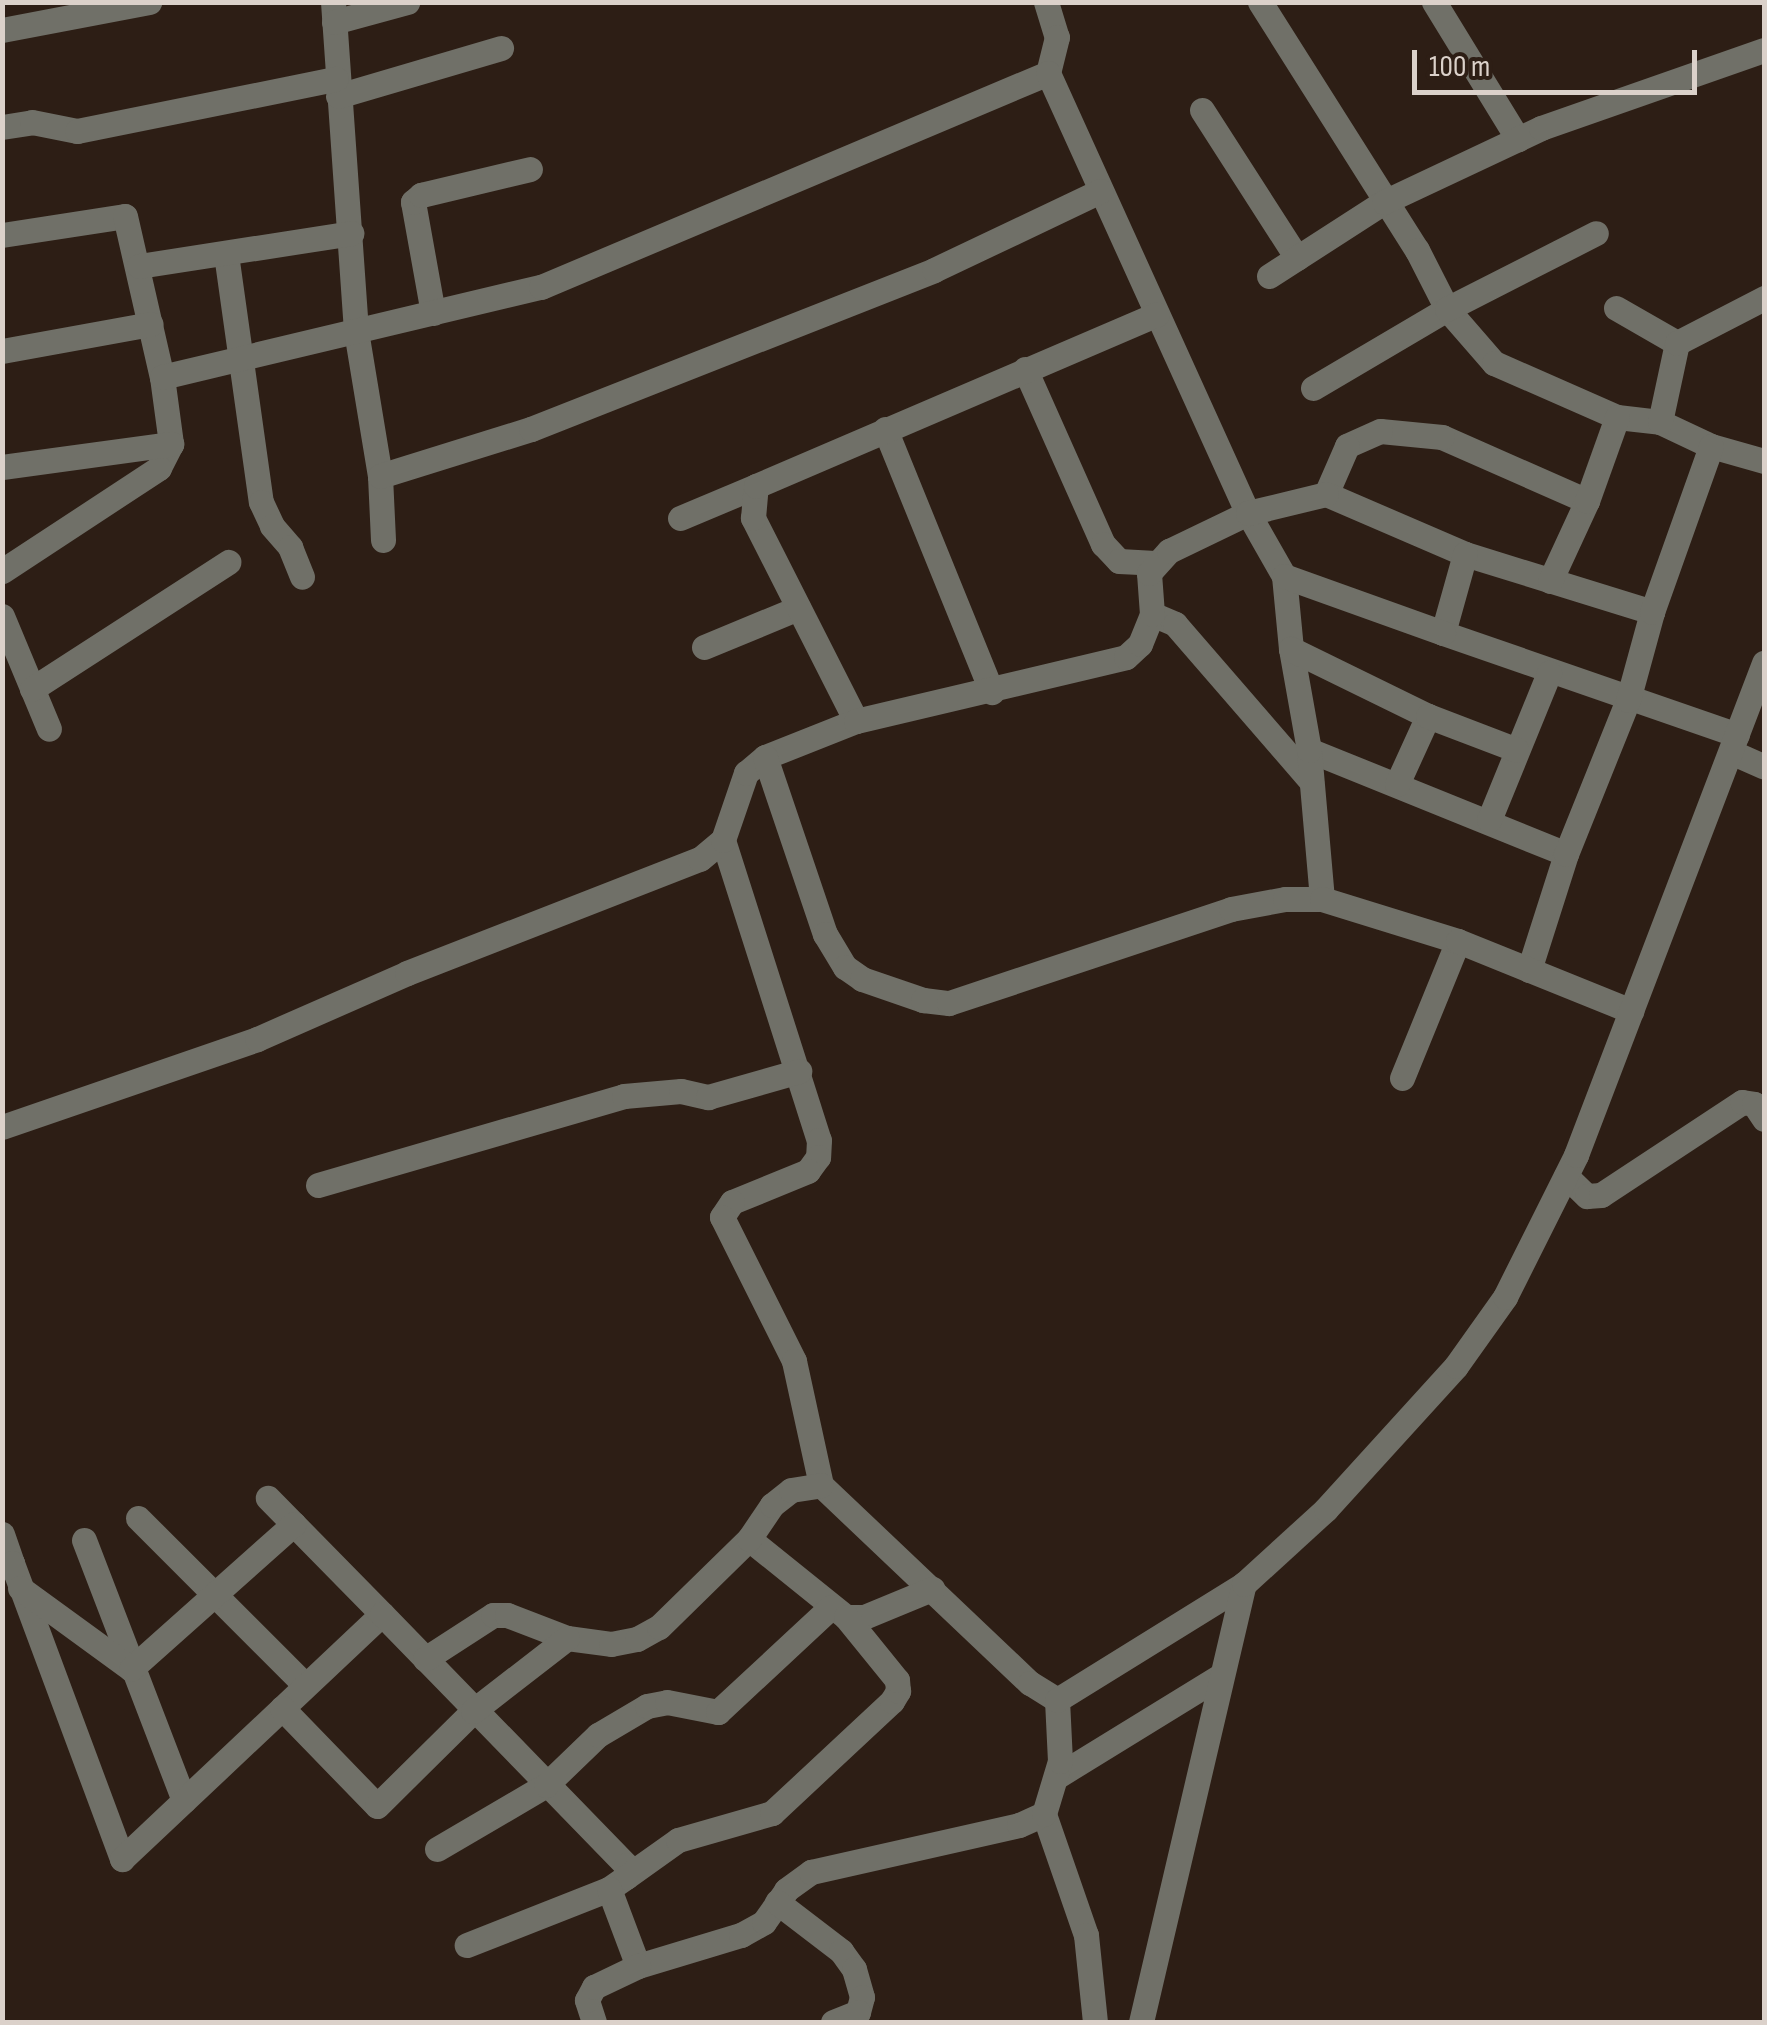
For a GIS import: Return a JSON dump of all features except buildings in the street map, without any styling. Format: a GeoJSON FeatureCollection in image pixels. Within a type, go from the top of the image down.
{"type":"FeatureCollection","features":[{"type":"Feature","properties":{"kind":"street"},"geometry":{"type":"LineString","coordinates":[[2,30],[149,2]]}},
{"type":"Feature","properties":{"kind":"street"},"geometry":{"type":"LineString","coordinates":[[383,540],[380,476],[356,331],[333,12],[406,2]]}},
{"type":"Feature","properties":{"kind":"street"},"geometry":{"type":"LineString","coordinates":[[1046,2],[1057,37],[1048,73],[1248,513],[1284,576],[1309,750],[1322,899]]}},
{"type":"Feature","properties":{"kind":"street"},"geometry":{"type":"LineString","coordinates":[[1260,2],[1417,250],[1448,309],[1494,363],[1617,417],[1660,422],[1712,446],[1764,461]]}},
{"type":"Feature","properties":{"kind":"street"},"geometry":{"type":"LineString","coordinates":[[1434,2],[1518,139]]}},
{"type":"Feature","properties":{"kind":"street"},"geometry":{"type":"LineString","coordinates":[[2,127],[32,122],[77,132],[337,88],[501,48]]}},
{"type":"Feature","properties":{"kind":"street"},"geometry":{"type":"LineString","coordinates":[[1269,276],[1384,202],[1518,139],[1764,50]]}},
{"type":"Feature","properties":{"kind":"street"},"geometry":{"type":"LineString","coordinates":[[162,378],[541,286],[1048,73]]}},
{"type":"Feature","properties":{"kind":"street"},"geometry":{"type":"LineString","coordinates":[[1202,110],[1297,258]]}},
{"type":"Feature","properties":{"kind":"street"},"geometry":{"type":"LineString","coordinates":[[432,312],[413,202],[421,195],[530,169]]}},
{"type":"Feature","properties":{"kind":"street"},"geometry":{"type":"LineString","coordinates":[[380,476],[532,429],[934,270],[1100,191]]}},
{"type":"Feature","properties":{"kind":"street"},"geometry":{"type":"LineString","coordinates":[[2,236],[125,216],[162,378],[171,444],[160,468],[2,572]]}},
{"type":"Feature","properties":{"kind":"street"},"geometry":{"type":"LineString","coordinates":[[139,266],[351,234]]}},
{"type":"Feature","properties":{"kind":"street"},"geometry":{"type":"LineString","coordinates":[[1313,388],[1448,309],[1596,234]]}},
{"type":"Feature","properties":{"kind":"street"},"geometry":{"type":"LineString","coordinates":[[226,254],[261,502],[272,526],[290,547],[302,577]]}},
{"type":"Feature","properties":{"kind":"street"},"geometry":{"type":"LineString","coordinates":[[1677,343],[1764,298]]}},
{"type":"Feature","properties":{"kind":"street"},"geometry":{"type":"LineString","coordinates":[[1616,308],[1677,343]]}},
{"type":"Feature","properties":{"kind":"street"},"geometry":{"type":"LineString","coordinates":[[680,518],[1157,314]]}},
{"type":"Feature","properties":{"kind":"street"},"geometry":{"type":"LineString","coordinates":[[2,352],[151,324]]}},
{"type":"Feature","properties":{"kind":"street"},"geometry":{"type":"LineString","coordinates":[[1660,422],[1677,343]]}},
{"type":"Feature","properties":{"kind":"street"},"geometry":{"type":"LineString","coordinates":[[1025,368],[1103,544],[1118,561],[1155,563]]}},
{"type":"Feature","properties":{"kind":"street"},"geometry":{"type":"LineString","coordinates":[[1550,582],[1587,501],[1617,417]]}},
{"type":"Feature","properties":{"kind":"street"},"geometry":{"type":"LineString","coordinates":[[885,428],[992,692]]}},
{"type":"Feature","properties":{"kind":"street"},"geometry":{"type":"LineString","coordinates":[[1326,494],[1347,446],[1380,431],[1442,436],[1587,501]]}},
{"type":"Feature","properties":{"kind":"street"},"geometry":{"type":"LineString","coordinates":[[2,468],[171,444]]}},
{"type":"Feature","properties":{"kind":"street"},"geometry":{"type":"LineString","coordinates":[[1528,970],[1566,854],[1628,700],[1652,612],[1712,446]]}},
{"type":"Feature","properties":{"kind":"street"},"geometry":{"type":"LineString","coordinates":[[756,486],[752,518],[856,721]]}},
{"type":"Feature","properties":{"kind":"street"},"geometry":{"type":"LineString","coordinates":[[2,1127],[258,1039],[407,973],[700,860],[723,840],[746,774],[765,757],[856,721],[992,692],[1126,657],[1140,644],[1152,614],[1149,573],[1155,563],[1169,551],[1248,513],[1326,494],[1465,554],[1652,612]]}},
{"type":"Feature","properties":{"kind":"street"},"geometry":{"type":"LineString","coordinates":[[1443,633],[1465,554]]}},
{"type":"Feature","properties":{"kind":"street"},"geometry":{"type":"LineString","coordinates":[[32,689],[228,562]]}},
{"type":"Feature","properties":{"kind":"street"},"geometry":{"type":"LineString","coordinates":[[1284,576],[1628,700],[1734,744],[1764,767]]}},
{"type":"Feature","properties":{"kind":"street"},"geometry":{"type":"LineString","coordinates":[[704,647],[798,608]]}},
{"type":"Feature","properties":{"kind":"street"},"geometry":{"type":"LineString","coordinates":[[1152,614],[1176,624],[1311,781]]}},
{"type":"Feature","properties":{"kind":"street"},"geometry":{"type":"LineString","coordinates":[[2,616],[49,729]]}},
{"type":"Feature","properties":{"kind":"street"},"geometry":{"type":"LineString","coordinates":[[1292,650],[1428,716],[1517,750]]}},
{"type":"Feature","properties":{"kind":"street"},"geometry":{"type":"LineString","coordinates":[[1057,1700],[1244,1584],[1326,1509],[1456,1366],[1505,1297],[1566,1176],[1764,663]]}},
{"type":"Feature","properties":{"kind":"street"},"geometry":{"type":"LineString","coordinates":[[1489,820],[1548,673]]}},
{"type":"Feature","properties":{"kind":"street"},"geometry":{"type":"LineString","coordinates":[[1397,784],[1428,716]]}},
{"type":"Feature","properties":{"kind":"street"},"geometry":{"type":"LineString","coordinates":[[1309,750],[1566,854]]}},
{"type":"Feature","properties":{"kind":"street"},"geometry":{"type":"LineString","coordinates":[[765,757],[826,934],[845,967],[862,979],[924,1000],[949,1003],[1231,909],[1285,899],[1322,899],[1458,942],[1632,1011]]}},
{"type":"Feature","properties":{"kind":"street"},"geometry":{"type":"LineString","coordinates":[[723,840],[819,1140],[818,1157],[808,1171],[732,1202],[722,1217],[794,1361],[821,1485],[1030,1682],[1057,1700]]}},
{"type":"Feature","properties":{"kind":"street"},"geometry":{"type":"LineString","coordinates":[[1402,1078],[1458,942]]}},
{"type":"Feature","properties":{"kind":"street"},"geometry":{"type":"LineString","coordinates":[[318,1185],[594,1103],[668,1091],[708,1097],[798,1071]]}},
{"type":"Feature","properties":{"kind":"street"},"geometry":{"type":"LineString","coordinates":[[1566,1176],[1587,1196],[1601,1195],[1742,1102],[1754,1104],[1764,1118]]}},
{"type":"Feature","properties":{"kind":"street"},"geometry":{"type":"LineString","coordinates":[[425,1659],[492,1616],[507,1615],[567,1638],[612,1644],[648,1633],[749,1539],[772,1505],[791,1490],[821,1485]]}},
{"type":"Feature","properties":{"kind":"street"},"geometry":{"type":"LineString","coordinates":[[268,1498],[626,1865],[617,1883],[638,1966]]}},
{"type":"Feature","properties":{"kind":"street"},"geometry":{"type":"LineString","coordinates":[[138,1518],[305,1685]]}},
{"type":"Feature","properties":{"kind":"street"},"geometry":{"type":"LineString","coordinates":[[131,1669],[294,1524]]}},
{"type":"Feature","properties":{"kind":"street"},"geometry":{"type":"LineString","coordinates":[[2,1534],[12,1573],[122,1859],[382,1614]]}},
{"type":"Feature","properties":{"kind":"street"},"geometry":{"type":"LineString","coordinates":[[467,1945],[617,1883],[678,1840],[772,1812],[892,1701],[898,1691],[897,1680],[838,1612],[749,1539]]}},
{"type":"Feature","properties":{"kind":"street"},"geometry":{"type":"LineString","coordinates":[[84,1540],[184,1800]]}},
{"type":"Feature","properties":{"kind":"street"},"geometry":{"type":"LineString","coordinates":[[12,1573],[131,1669]]}},
{"type":"Feature","properties":{"kind":"street"},"geometry":{"type":"LineString","coordinates":[[1141,2022],[1244,1584]]}},
{"type":"Feature","properties":{"kind":"street"},"geometry":{"type":"LineString","coordinates":[[838,1612],[864,1617],[932,1590]]}},
{"type":"Feature","properties":{"kind":"street"},"geometry":{"type":"LineString","coordinates":[[437,1849],[546,1784],[598,1735],[647,1706],[667,1702],[718,1712],[838,1612]]}},
{"type":"Feature","properties":{"kind":"street"},"geometry":{"type":"LineString","coordinates":[[282,1708],[376,1806],[473,1710],[567,1638]]}},
{"type":"Feature","properties":{"kind":"street"},"geometry":{"type":"LineString","coordinates":[[1056,1777],[1220,1676]]}},
{"type":"Feature","properties":{"kind":"street"},"geometry":{"type":"LineString","coordinates":[[1057,1700],[1056,1777],[1044,1814],[1086,1936],[1095,2022]]}},
{"type":"Feature","properties":{"kind":"street"},"geometry":{"type":"LineString","coordinates":[[594,2022],[587,2000],[594,1987],[638,1966],[741,1936],[764,1922],[777,1902],[810,1872],[1000,1830],[1044,1814]]}},
{"type":"Feature","properties":{"kind":"street"},"geometry":{"type":"LineString","coordinates":[[777,1902],[841,1952],[854,1969],[862,1997],[858,2012],[833,2022]]}}]}
